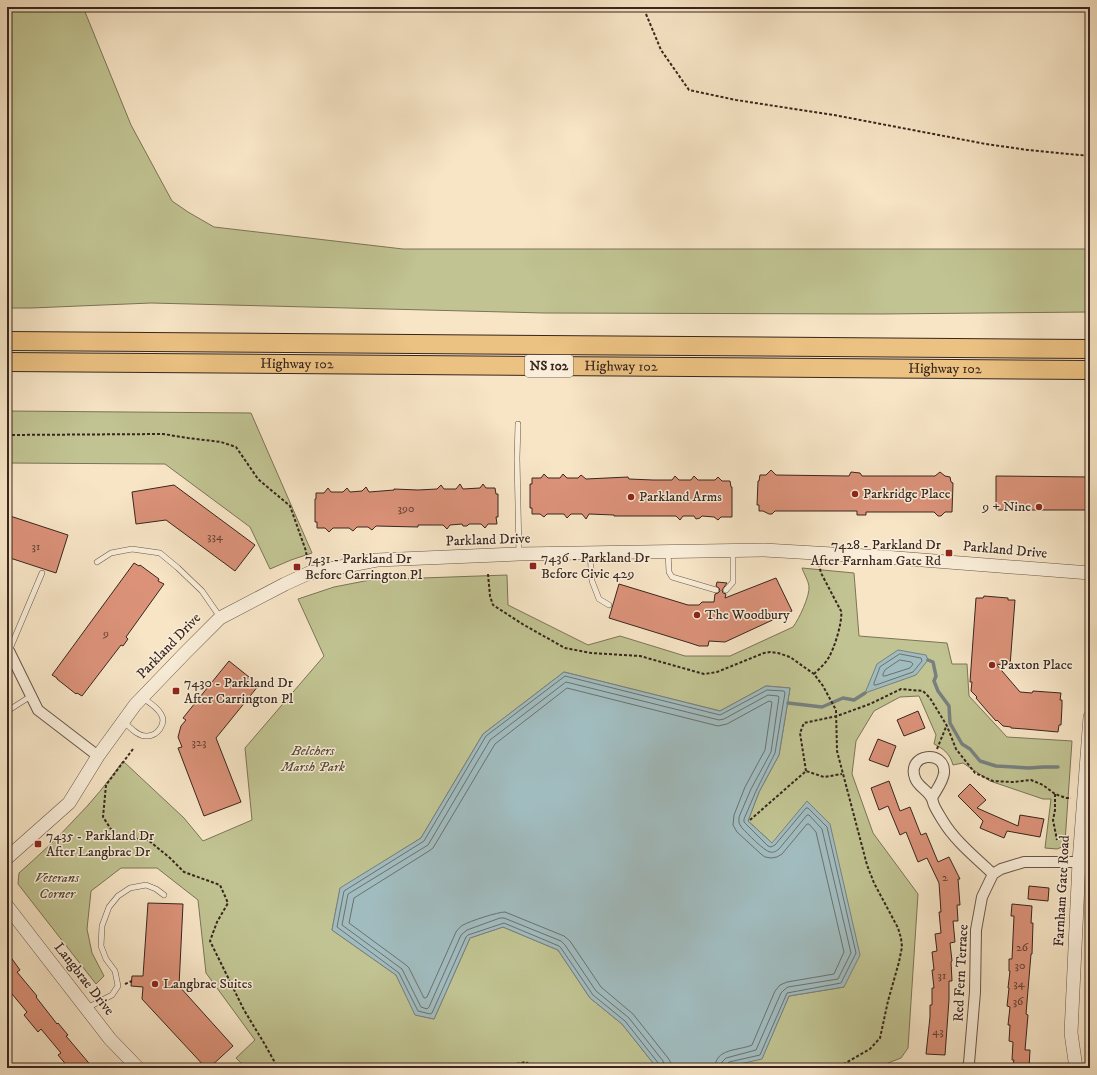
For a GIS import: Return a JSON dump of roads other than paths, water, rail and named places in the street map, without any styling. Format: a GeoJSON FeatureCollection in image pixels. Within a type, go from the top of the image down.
{"type":"FeatureCollection","features":[{"type":"Feature","properties":{"kind":"highway","name":"Highway 102"},"geometry":{"type":"LineString","coordinates":[[7,341],[1090,348]]}},
{"type":"Feature","properties":{"kind":"highway","name":"Highway 102"},"geometry":{"type":"LineString","coordinates":[[7,362],[1090,370]]}},
{"type":"Feature","properties":{"kind":"street","name":"Parkland Drive"},"geometry":{"type":"LineString","coordinates":[[7,858],[69,803],[98,756],[135,705],[184,653],[220,618],[309,573],[377,560],[518,554],[764,550],[884,557],[1090,573]]}},
{"type":"Feature","properties":{"kind":"street"},"geometry":{"type":"LineString","coordinates":[[8,651],[38,710],[98,756]]}},
{"type":"Feature","properties":{"kind":"street","name":"Farnham Gate Road"},"geometry":{"type":"LineString","coordinates":[[1076,1068],[1072,1033],[1084,863],[1090,717]]}},
{"type":"Feature","properties":{"kind":"street"},"geometry":{"type":"LineString","coordinates":[[932,798],[944,773],[943,765],[939,760],[929,757],[918,761],[914,767],[913,774],[915,780],[932,798],[943,822],[959,842],[993,874],[1001,869],[1024,862],[1084,863]]}},
{"type":"Feature","properties":{"kind":"street","name":"Red Fern Terrace"},"geometry":{"type":"LineString","coordinates":[[967,1068],[969,1063],[975,992],[976,930],[982,897],[993,874]]}},
{"type":"Feature","properties":{"kind":"street","name":"Langbrae Drive"},"geometry":{"type":"LineString","coordinates":[[7,906],[110,1039],[138,1068]]}},
{"type":"Feature","properties":{"kind":"lane"},"geometry":{"type":"LineString","coordinates":[[518,424],[518,554]]}},
{"type":"Feature","properties":{"kind":"lane"},"geometry":{"type":"LineString","coordinates":[[97,562],[112,553],[132,549],[160,553],[202,591],[220,618]]}},
{"type":"Feature","properties":{"kind":"lane"},"geometry":{"type":"LineString","coordinates":[[726,590],[733,582],[733,551]]}},
{"type":"Feature","properties":{"kind":"lane"},"geometry":{"type":"LineString","coordinates":[[668,552],[669,572],[672,577],[716,590]]}},
{"type":"Feature","properties":{"kind":"lane"},"geometry":{"type":"LineString","coordinates":[[589,553],[592,581],[599,599],[609,605]]}},
{"type":"Feature","properties":{"kind":"lane"},"geometry":{"type":"LineString","coordinates":[[8,651],[42,573]]}},
{"type":"Feature","properties":{"kind":"lane"},"geometry":{"type":"LineString","coordinates":[[7,716],[9,710],[31,696]]}},
{"type":"Feature","properties":{"kind":"lane"},"geometry":{"type":"LineString","coordinates":[[123,722],[136,732],[146,737],[156,734],[162,726],[162,716],[156,707],[142,697]]}},
{"type":"Feature","properties":{"kind":"lane"},"geometry":{"type":"LineString","coordinates":[[86,1008],[112,995],[118,986],[115,971],[106,958],[101,946],[102,926],[109,907],[118,896],[130,888],[146,885],[156,889],[164,895]]}},
{"type":"Feature","properties":{"kind":"water"},"geometry":{"type":"Polygon","coordinates":[[[898,650],[926,655],[928,660],[916,675],[865,693],[877,664],[898,650]]]}},
{"type":"Feature","properties":{"kind":"water"},"geometry":{"type":"Polygon","coordinates":[[[564,672],[720,711],[766,686],[790,688],[779,755],[759,792],[748,821],[772,843],[807,801],[830,824],[860,955],[844,987],[789,996],[762,1059],[722,1068],[657,1068],[622,1024],[590,998],[558,950],[503,927],[470,938],[434,1019],[415,1015],[396,975],[332,930],[340,888],[421,838],[483,734],[564,672]]]}},
{"type":"Feature","properties":{"kind":"waterway"},"geometry":{"type":"LineString","coordinates":[[928,660],[933,662],[936,676],[934,681],[938,691],[949,706],[950,723],[962,744],[970,749],[980,761],[996,766],[1029,768],[1058,767]]}},
{"type":"Feature","properties":{"kind":"waterway"},"geometry":{"type":"LineString","coordinates":[[788,703],[822,707],[843,698],[854,700],[865,693]]}},
{"type":"Feature","properties":{"kind":"place","name":"Parkridge Place"},"geometry":{"type":"Point","coordinates":[855,494]}},
{"type":"Feature","properties":{"kind":"place","name":"Parkland Arms"},"geometry":{"type":"Point","coordinates":[631,497]}},
{"type":"Feature","properties":{"kind":"place","name":"9 + Nine"},"geometry":{"type":"Point","coordinates":[1039,507]}},
{"type":"Feature","properties":{"kind":"place","name":"7428 - Parkland Dr After Farnham Gate Rd"},"geometry":{"type":"Point","coordinates":[949,553]}},
{"type":"Feature","properties":{"kind":"place","name":"7436 - Parkland Dr Before Civic 429"},"geometry":{"type":"Point","coordinates":[533,566]}},
{"type":"Feature","properties":{"kind":"place","name":"7431 - Parkland Dr Before Carrington Pl"},"geometry":{"type":"Point","coordinates":[297,567]}},
{"type":"Feature","properties":{"kind":"place","name":"The Woodbury"},"geometry":{"type":"Point","coordinates":[697,615]}},
{"type":"Feature","properties":{"kind":"place","name":"Paxton Place"},"geometry":{"type":"Point","coordinates":[992,665]}},
{"type":"Feature","properties":{"kind":"place","name":"7430 - Parkland Dr After Carrington Pl"},"geometry":{"type":"Point","coordinates":[176,691]}},
{"type":"Feature","properties":{"kind":"place","name":"7435 - Parkland Dr After Langbrae Dr"},"geometry":{"type":"Point","coordinates":[38,844]}},
{"type":"Feature","properties":{"kind":"place","name":"Langbrae Suites"},"geometry":{"type":"Point","coordinates":[155,984]}},
{"type":"Feature","properties":{"kind":"park label","name":"Belchers Marsh Park"},"geometry":{"type":"Point","coordinates":[313,760]}},
{"type":"Feature","properties":{"kind":"park label","name":"Veterans Corner"},"geometry":{"type":"Point","coordinates":[57,886]}}]}
